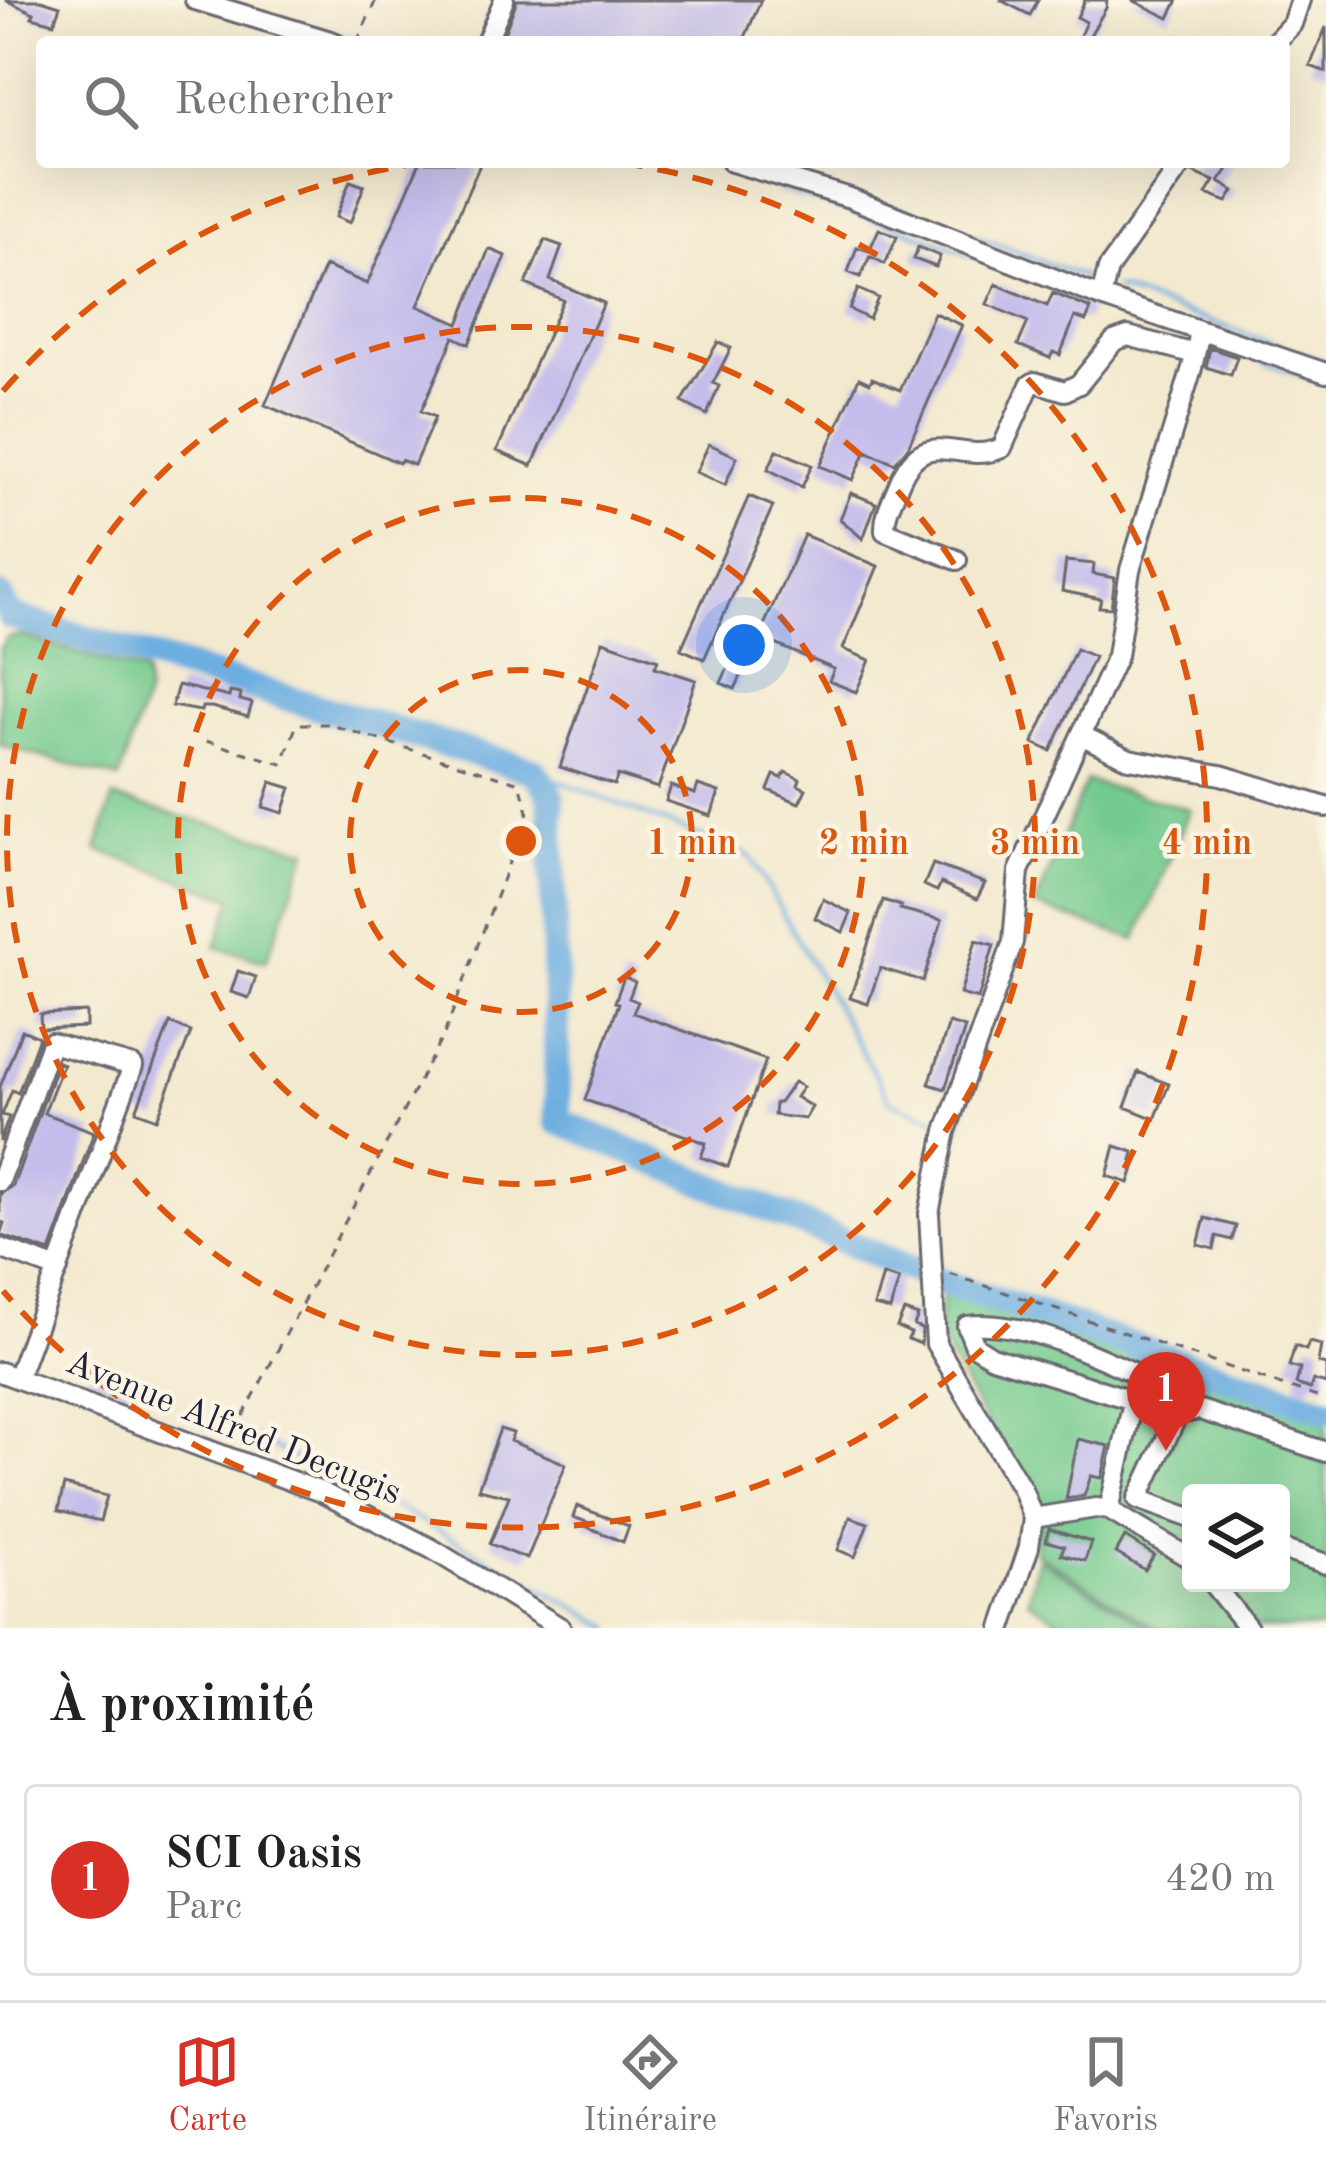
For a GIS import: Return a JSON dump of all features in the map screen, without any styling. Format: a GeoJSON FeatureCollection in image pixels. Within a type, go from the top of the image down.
{"type":"FeatureCollection","features":[{"type":"Feature","properties":{"kind":"street"},"geometry":{"type":"LineString","coordinates":[[195,0],[314,36]]}},
{"type":"Feature","properties":{"kind":"street"},"geometry":{"type":"LineString","coordinates":[[489,36],[504,0]]}},
{"type":"Feature","properties":{"kind":"street"},"geometry":{"type":"LineString","coordinates":[[1281,36],[1292,24],[1300,0]]}},
{"type":"Feature","properties":{"kind":"street"},"geometry":{"type":"LineString","coordinates":[[752,168],[850,198],[1101,297],[1326,374]]}},
{"type":"Feature","properties":{"kind":"street"},"geometry":{"type":"LineString","coordinates":[[1101,297],[1108,268],[1179,168]]}},
{"type":"Feature","properties":{"kind":"street"},"geometry":{"type":"LineString","coordinates":[[1002,1628],[1029,1547],[1033,1518],[1022,1489],[935,1344],[929,1214],[946,1132],[1013,942],[1019,871],[1117,656],[1130,570],[1199,332]]}},
{"type":"Feature","properties":{"kind":"street"},"geometry":{"type":"LineString","coordinates":[[957,560],[885,531],[884,521],[915,455],[928,449],[982,453],[1003,448],[1030,385],[1035,382],[1065,391],[1079,384],[1114,340],[1128,337],[1195,354]]}},
{"type":"Feature","properties":{"kind":"street"},"geometry":{"type":"LineString","coordinates":[[1081,735],[1130,760],[1221,775],[1326,807]]}},
{"type":"Feature","properties":{"kind":"street"},"geometry":{"type":"LineString","coordinates":[[0,1181],[51,1043],[134,1066],[58,1269],[9,1375]]}},
{"type":"Feature","properties":{"kind":"street"},"geometry":{"type":"LineString","coordinates":[[0,1248],[58,1269]]}},
{"type":"Feature","properties":{"kind":"street"},"geometry":{"type":"LineString","coordinates":[[1109,1510],[1135,1400],[1139,1375],[1073,1346],[984,1323],[967,1326],[975,1346],[992,1357],[1135,1400],[1178,1414],[1200,1411],[1326,1452]]}},
{"type":"Feature","properties":{"kind":"street","name":"Avenue Alfred Decugis"},"geometry":{"type":"LineString","coordinates":[[9,1375],[224,1453],[378,1519],[561,1628]]}},
{"type":"Feature","properties":{"kind":"street"},"geometry":{"type":"LineString","coordinates":[[1178,1414],[1138,1499],[1182,1515]]}},
{"type":"Feature","properties":{"kind":"street"},"geometry":{"type":"LineString","coordinates":[[1033,1518],[1109,1510],[1182,1553]]}},
{"type":"Feature","properties":{"kind":"street"},"geometry":{"type":"LineString","coordinates":[[1290,1552],[1326,1564]]}},
{"type":"Feature","properties":{"kind":"street"},"geometry":{"type":"LineString","coordinates":[[1219,1592],[1248,1628]]}},
{"type":"Feature","properties":{"kind":"path"},"geometry":{"type":"LineString","coordinates":[[360,36],[376,0]]}},
{"type":"Feature","properties":{"kind":"path"},"geometry":{"type":"LineString","coordinates":[[206,741],[282,764],[297,724],[328,724],[520,782],[528,812],[445,1031],[224,1453]]}},
{"type":"Feature","properties":{"kind":"path"},"geometry":{"type":"LineString","coordinates":[[932,1268],[1326,1400]]}},
{"type":"Feature","properties":{"kind":"green space"},"geometry":{"type":"Polygon","coordinates":[[[22,636],[145,673],[147,693],[119,779],[0,745],[0,647],[9,637],[22,636]]]}},
{"type":"Feature","properties":{"kind":"green space"},"geometry":{"type":"Polygon","coordinates":[[[1086,781],[1190,809],[1136,940],[1035,906],[1086,781]]]}},
{"type":"Feature","properties":{"kind":"green space"},"geometry":{"type":"Polygon","coordinates":[[[113,798],[308,850],[266,961],[216,947],[233,898],[97,850],[113,798]]]}},
{"type":"Feature","properties":{"kind":"green space"},"geometry":{"type":"Polygon","coordinates":[[[943,1292],[1326,1418],[1326,1628],[1156,1628],[1035,1552],[1038,1516],[943,1346],[938,1325],[943,1292]]]}},
{"type":"Feature","properties":{"kind":"green space"},"geometry":{"type":"Polygon","coordinates":[[[1038,1558],[1151,1628],[1071,1628],[1028,1600],[1038,1558]]]}},
{"type":"Feature","properties":{"kind":"building"},"geometry":{"type":"Polygon","coordinates":[[[5,0],[41,0],[60,6],[54,23],[32,17],[34,13],[5,0]]]}},
{"type":"Feature","properties":{"kind":"building"},"geometry":{"type":"Polygon","coordinates":[[[517,0],[761,0],[746,36],[503,36],[517,0]]]}},
{"type":"Feature","properties":{"kind":"building"},"geometry":{"type":"Polygon","coordinates":[[[1000,0],[1038,0],[1030,15],[1000,0]]]}},
{"type":"Feature","properties":{"kind":"building"},"geometry":{"type":"Polygon","coordinates":[[[1085,0],[1107,0],[1090,36],[1080,36],[1086,22],[1077,17],[1085,0]]]}},
{"type":"Feature","properties":{"kind":"building"},"geometry":{"type":"Polygon","coordinates":[[[1132,0],[1178,0],[1169,18],[1132,0]]]}},
{"type":"Feature","properties":{"kind":"building"},"geometry":{"type":"Polygon","coordinates":[[[1326,27],[1326,72],[1310,66],[1326,27]]]}},
{"type":"Feature","properties":{"kind":"building"},"geometry":{"type":"Polygon","coordinates":[[[417,168],[478,168],[418,306],[459,324],[489,249],[506,256],[469,344],[454,337],[421,411],[435,417],[414,465],[399,463],[265,405],[325,266],[367,284],[417,168]]]}},
{"type":"Feature","properties":{"kind":"building"},"geometry":{"type":"Polygon","coordinates":[[[1194,168],[1229,168],[1219,182],[1234,191],[1227,202],[1206,194],[1214,181],[1192,172],[1194,168]]]}},
{"type":"Feature","properties":{"kind":"building"},"geometry":{"type":"Polygon","coordinates":[[[350,181],[364,186],[350,223],[336,217],[350,181]]]}},
{"type":"Feature","properties":{"kind":"building"},"geometry":{"type":"Polygon","coordinates":[[[879,229],[897,237],[885,264],[870,256],[860,277],[848,272],[857,247],[869,251],[879,229]]]}},
{"type":"Feature","properties":{"kind":"building"},"geometry":{"type":"Polygon","coordinates":[[[545,240],[562,246],[550,280],[604,303],[532,466],[497,451],[563,300],[526,284],[545,240]]]}},
{"type":"Feature","properties":{"kind":"building"},"geometry":{"type":"Polygon","coordinates":[[[918,247],[940,256],[936,267],[914,259],[918,247]]]}},
{"type":"Feature","properties":{"kind":"building"},"geometry":{"type":"Polygon","coordinates":[[[996,284],[1047,306],[1053,293],[1091,309],[1086,321],[1075,317],[1060,355],[1053,352],[1050,358],[1018,345],[1028,322],[987,304],[996,284]]]}},
{"type":"Feature","properties":{"kind":"building"},"geometry":{"type":"Polygon","coordinates":[[[858,289],[878,298],[869,319],[849,309],[858,289]]]}},
{"type":"Feature","properties":{"kind":"building"},"geometry":{"type":"Polygon","coordinates":[[[934,313],[962,325],[908,447],[895,463],[866,451],[853,480],[820,466],[859,378],[870,383],[872,378],[900,390],[934,313]]]}},
{"type":"Feature","properties":{"kind":"building"},"geometry":{"type":"Polygon","coordinates":[[[718,342],[731,348],[713,383],[719,386],[707,415],[682,402],[718,342]]]}},
{"type":"Feature","properties":{"kind":"building"},"geometry":{"type":"Polygon","coordinates":[[[1210,348],[1237,357],[1231,375],[1206,367],[1210,348]]]}},
{"type":"Feature","properties":{"kind":"building"},"geometry":{"type":"Polygon","coordinates":[[[709,444],[737,457],[725,485],[696,472],[709,444]]]}},
{"type":"Feature","properties":{"kind":"building"},"geometry":{"type":"Polygon","coordinates":[[[777,450],[812,465],[802,487],[768,469],[777,450]]]}},
{"type":"Feature","properties":{"kind":"building"},"geometry":{"type":"Polygon","coordinates":[[[851,493],[876,503],[863,539],[840,519],[851,493]]]}},
{"type":"Feature","properties":{"kind":"building"},"geometry":{"type":"Polygon","coordinates":[[[749,496],[773,506],[704,659],[681,649],[749,496]]]}},
{"type":"Feature","properties":{"kind":"building"},"geometry":{"type":"Polygon","coordinates":[[[804,535],[878,566],[843,649],[870,660],[856,692],[829,681],[834,669],[759,637],[735,689],[721,683],[748,624],[762,630],[804,535]]]}},
{"type":"Feature","properties":{"kind":"building"},"geometry":{"type":"Polygon","coordinates":[[[1066,561],[1094,564],[1093,574],[1115,578],[1111,608],[1099,607],[1101,599],[1062,591],[1066,561]]]}},
{"type":"Feature","properties":{"kind":"building"},"geometry":{"type":"Polygon","coordinates":[[[603,641],[658,660],[655,667],[696,680],[658,788],[618,775],[614,785],[560,767],[603,641]]]}},
{"type":"Feature","properties":{"kind":"building"},"geometry":{"type":"Polygon","coordinates":[[[1076,649],[1094,657],[1051,751],[1033,743],[1076,649]]]}},
{"type":"Feature","properties":{"kind":"building"},"geometry":{"type":"Polygon","coordinates":[[[178,685],[229,697],[230,692],[241,694],[240,700],[252,703],[248,717],[212,707],[201,711],[172,706],[178,685]]]}},
{"type":"Feature","properties":{"kind":"building"},"geometry":{"type":"Polygon","coordinates":[[[785,772],[800,779],[798,785],[806,789],[799,803],[768,790],[774,775],[782,778],[785,772]]]}},
{"type":"Feature","properties":{"kind":"building"},"geometry":{"type":"Polygon","coordinates":[[[271,782],[291,788],[283,813],[263,807],[271,782]]]}},
{"type":"Feature","properties":{"kind":"building"},"geometry":{"type":"Polygon","coordinates":[[[698,785],[719,792],[711,816],[666,801],[671,786],[695,794],[698,785]]]}},
{"type":"Feature","properties":{"kind":"building"},"geometry":{"type":"Polygon","coordinates":[[[933,864],[985,883],[977,899],[941,883],[937,891],[924,885],[933,864]]]}},
{"type":"Feature","properties":{"kind":"building"},"geometry":{"type":"Polygon","coordinates":[[[823,899],[851,913],[843,932],[815,918],[823,899]]]}},
{"type":"Feature","properties":{"kind":"building"},"geometry":{"type":"Polygon","coordinates":[[[883,900],[942,920],[923,981],[880,968],[868,1004],[850,998],[883,900]]]}},
{"type":"Feature","properties":{"kind":"building"},"geometry":{"type":"Polygon","coordinates":[[[976,940],[994,945],[978,999],[960,994],[976,940]]]}},
{"type":"Feature","properties":{"kind":"building"},"geometry":{"type":"Polygon","coordinates":[[[238,971],[256,977],[249,998],[231,992],[238,971]]]}},
{"type":"Feature","properties":{"kind":"building"},"geometry":{"type":"Polygon","coordinates":[[[624,977],[635,982],[629,998],[638,1002],[633,1013],[766,1060],[728,1167],[701,1157],[706,1143],[585,1100],[624,977]]]}},
{"type":"Feature","properties":{"kind":"building"},"geometry":{"type":"Polygon","coordinates":[[[86,1012],[86,1027],[41,1029],[40,1014],[86,1012]]]}},
{"type":"Feature","properties":{"kind":"building"},"geometry":{"type":"Polygon","coordinates":[[[170,1023],[191,1032],[157,1119],[136,1111],[170,1023]]]}},
{"type":"Feature","properties":{"kind":"building"},"geometry":{"type":"Polygon","coordinates":[[[949,1023],[965,1028],[945,1089],[929,1084],[949,1023]]]}},
{"type":"Feature","properties":{"kind":"building"},"geometry":{"type":"Polygon","coordinates":[[[22,1030],[39,1037],[18,1093],[12,1090],[2,1115],[9,1117],[0,1142],[0,1087],[22,1030]]]}},
{"type":"Feature","properties":{"kind":"building"},"geometry":{"type":"Polygon","coordinates":[[[58,1062],[63,1064],[44,1113],[94,1132],[50,1252],[0,1235],[4,1223],[0,1221],[0,1194],[13,1186],[58,1062]]]}},
{"type":"Feature","properties":{"kind":"building"},"geometry":{"type":"Polygon","coordinates":[[[1138,1072],[1169,1084],[1155,1119],[1125,1107],[1138,1072]]]}},
{"type":"Feature","properties":{"kind":"building"},"geometry":{"type":"Polygon","coordinates":[[[794,1082],[803,1087],[796,1097],[812,1107],[805,1119],[774,1115],[775,1103],[794,1082]]]}},
{"type":"Feature","properties":{"kind":"building"},"geometry":{"type":"Polygon","coordinates":[[[1115,1146],[1134,1152],[1129,1183],[1107,1176],[1115,1146]]]}},
{"type":"Feature","properties":{"kind":"building"},"geometry":{"type":"Polygon","coordinates":[[[1205,1218],[1236,1226],[1232,1240],[1217,1236],[1214,1249],[1198,1245],[1205,1218]]]}},
{"type":"Feature","properties":{"kind":"building"},"geometry":{"type":"Polygon","coordinates":[[[883,1275],[899,1280],[890,1310],[874,1306],[883,1275]]]}},
{"type":"Feature","properties":{"kind":"building"},"geometry":{"type":"Polygon","coordinates":[[[904,1311],[918,1316],[914,1326],[922,1329],[921,1344],[897,1327],[904,1311]]]}},
{"type":"Feature","properties":{"kind":"building"},"geometry":{"type":"Polygon","coordinates":[[[1309,1342],[1321,1345],[1318,1363],[1326,1365],[1326,1384],[1313,1380],[1310,1389],[1296,1384],[1300,1369],[1289,1366],[1295,1346],[1306,1350],[1309,1342]]]}},
{"type":"Feature","properties":{"kind":"building"},"geometry":{"type":"Polygon","coordinates":[[[92,1364],[131,1378],[126,1393],[87,1377],[92,1364]]]}},
{"type":"Feature","properties":{"kind":"building"},"geometry":{"type":"Polygon","coordinates":[[[500,1429],[513,1433],[510,1441],[566,1464],[527,1559],[490,1544],[509,1496],[478,1489],[500,1429]]]}},
{"type":"Feature","properties":{"kind":"building"},"geometry":{"type":"Polygon","coordinates":[[[1078,1439],[1109,1446],[1102,1478],[1091,1476],[1084,1496],[1066,1499],[1078,1439]]]}},
{"type":"Feature","properties":{"kind":"building"},"geometry":{"type":"Polygon","coordinates":[[[64,1485],[107,1496],[100,1521],[58,1511],[64,1485]]]}},
{"type":"Feature","properties":{"kind":"building"},"geometry":{"type":"Polygon","coordinates":[[[577,1506],[629,1526],[623,1542],[573,1517],[577,1506]]]}},
{"type":"Feature","properties":{"kind":"building"},"geometry":{"type":"Polygon","coordinates":[[[850,1517],[868,1523],[855,1557],[838,1550],[850,1517]]]}},
{"type":"Feature","properties":{"kind":"building"},"geometry":{"type":"Polygon","coordinates":[[[1049,1529],[1091,1542],[1085,1561],[1061,1554],[1064,1546],[1046,1541],[1049,1529]]]}},
{"type":"Feature","properties":{"kind":"building"},"geometry":{"type":"Polygon","coordinates":[[[1125,1537],[1154,1555],[1145,1570],[1116,1553],[1125,1537]]]}},
{"type":"Feature","properties":{"kind":"waterway"},"geometry":{"type":"LineString","coordinates":[[335,33],[345,36]]}},
{"type":"Feature","properties":{"kind":"waterway"},"geometry":{"type":"LineString","coordinates":[[776,189],[896,226],[1031,279]]}},
{"type":"Feature","properties":{"kind":"waterway"},"geometry":{"type":"LineString","coordinates":[[895,206],[1092,280]]}},
{"type":"Feature","properties":{"kind":"waterway"},"geometry":{"type":"LineString","coordinates":[[1116,289],[1326,362]]}},
{"type":"Feature","properties":{"kind":"waterway"},"geometry":{"type":"LineString","coordinates":[[1120,313],[1186,336]]}},
{"type":"Feature","properties":{"kind":"waterway"},"geometry":{"type":"LineString","coordinates":[[1207,342],[1224,348]]}},
{"type":"Feature","properties":{"kind":"waterway"},"geometry":{"type":"LineString","coordinates":[[1235,352],[1326,384]]}},
{"type":"Feature","properties":{"kind":"waterway"},"geometry":{"type":"LineString","coordinates":[[0,597],[10,616],[534,771],[551,795],[558,1121],[944,1283],[1326,1410]]}},
{"type":"Feature","properties":{"kind":"waterway"},"geometry":{"type":"LineString","coordinates":[[534,771],[750,856],[890,1101],[942,1122]]}},
{"type":"Feature","properties":{"kind":"waterway"},"geometry":{"type":"LineString","coordinates":[[947,1172],[966,1102]]}},
{"type":"Feature","properties":{"kind":"waterway"},"geometry":{"type":"LineString","coordinates":[[247,1435],[399,1509],[612,1628]]}},
{"type":"Feature","properties":{"kind":"place","name":"SCI Oasis"},"geometry":{"type":"Point","coordinates":[1166,1451]}}]}
